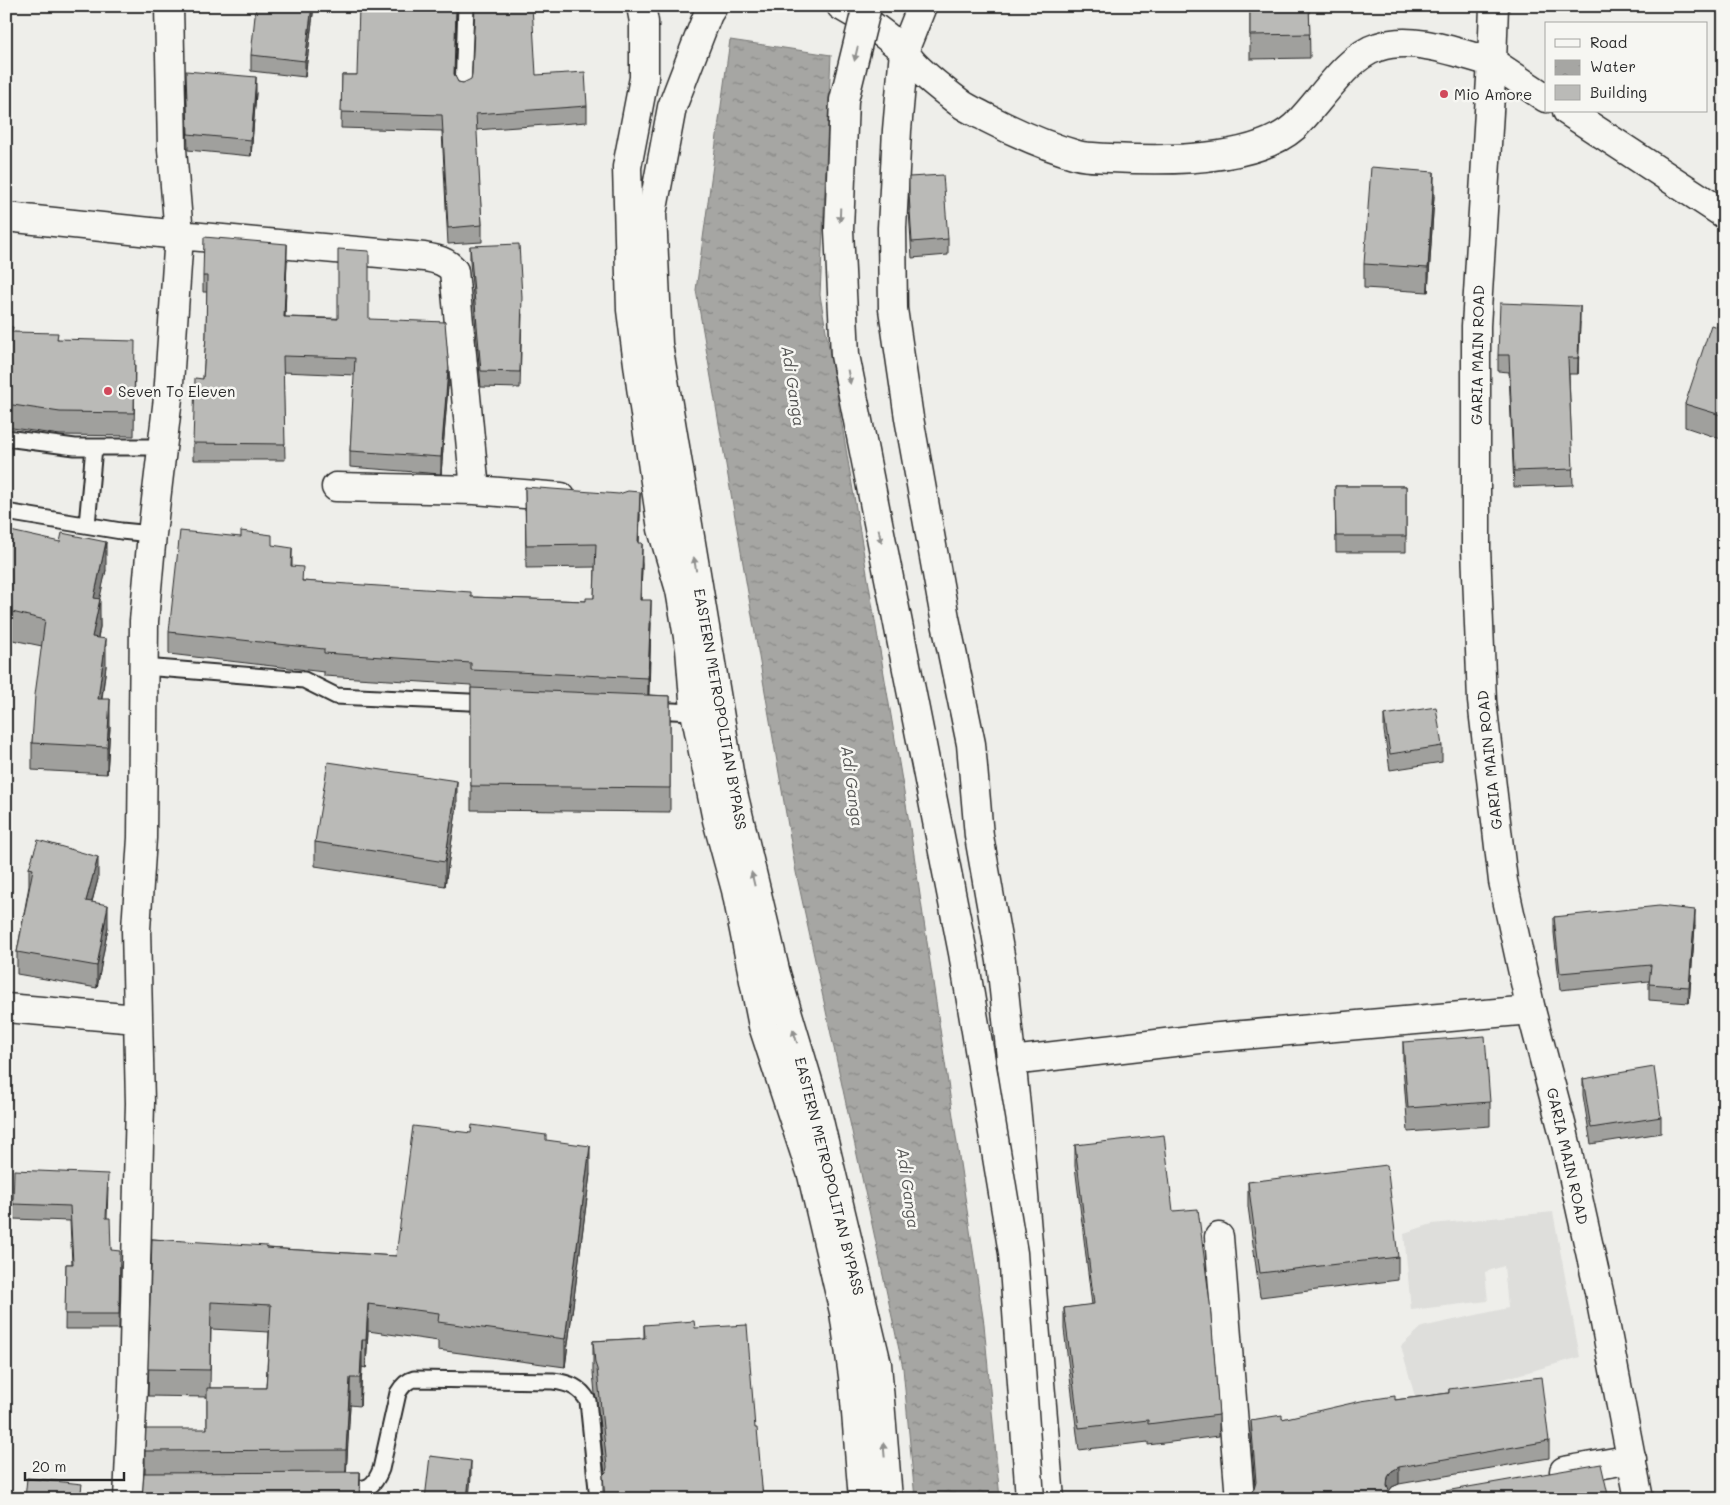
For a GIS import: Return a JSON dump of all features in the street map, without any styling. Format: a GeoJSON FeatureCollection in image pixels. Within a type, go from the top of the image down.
{"type":"FeatureCollection","features":[{"type":"Feature","properties":{"kind":"street"},"geometry":{"type":"LineString","coordinates":[[134,1491],[133,1386],[140,1103],[136,929],[142,838],[144,620],[168,398],[179,235],[172,149],[169,6]]}},
{"type":"Feature","properties":{"kind":"street"},"geometry":{"type":"LineString","coordinates":[[641,6],[644,22],[644,78],[627,167],[631,310],[662,529],[680,590],[690,649],[695,712],[717,820],[736,890],[746,950],[763,1026],[812,1175],[844,1312],[853,1376],[863,1499]]}},
{"type":"Feature","properties":{"kind":"street","name":"EASTERN METROPOLITAN BYPASS"},"geometry":{"type":"LineString","coordinates":[[713,6],[708,14],[672,107],[652,214],[658,344],[731,784],[776,974],[816,1108],[877,1364],[888,1499]]}},
{"type":"Feature","properties":{"kind":"street"},"geometry":{"type":"LineString","coordinates":[[841,6],[859,16],[904,51],[912,62],[962,105],[1042,144],[1080,155],[1129,159],[1179,159],[1216,155],[1257,146],[1276,139],[1294,127],[1351,64],[1366,52],[1378,46],[1391,44],[1415,43],[1492,62],[1545,97]]}},
{"type":"Feature","properties":{"kind":"street"},"geometry":{"type":"LineString","coordinates":[[867,6],[844,100],[839,230],[845,355],[963,953],[1013,1253],[1030,1499]]}},
{"type":"Feature","properties":{"kind":"street"},"geometry":{"type":"LineString","coordinates":[[922,6],[904,51],[892,228],[893,309],[909,418],[945,618],[972,744],[979,836],[1001,961],[1050,1499]]}},
{"type":"Feature","properties":{"kind":"street","name":"GARIA MAIN ROAD"},"geometry":{"type":"LineString","coordinates":[[1494,6],[1476,326],[1476,548],[1482,701],[1503,880],[1531,1010],[1572,1172],[1599,1292],[1639,1499]]}},
{"type":"Feature","properties":{"kind":"street"},"geometry":{"type":"LineString","coordinates":[[1569,112],[1724,214]]}},
{"type":"Feature","properties":{"kind":"street"},"geometry":{"type":"LineString","coordinates":[[6,217],[441,260],[451,266],[456,281],[475,490]]}},
{"type":"Feature","properties":{"kind":"street"},"geometry":{"type":"LineString","coordinates":[[336,487],[475,490],[582,498]]}},
{"type":"Feature","properties":{"kind":"street"},"geometry":{"type":"LineString","coordinates":[[6,1008],[137,1019]]}},
{"type":"Feature","properties":{"kind":"street"},"geometry":{"type":"LineString","coordinates":[[1011,1061],[1208,1038],[1531,1010]]}},
{"type":"Feature","properties":{"kind":"street"},"geometry":{"type":"LineString","coordinates":[[1219,1237],[1240,1499]]}},
{"type":"Feature","properties":{"kind":"street"},"geometry":{"type":"LineString","coordinates":[[1543,1475],[1632,1459]]}},
{"type":"Feature","properties":{"kind":"lane"},"geometry":{"type":"LineString","coordinates":[[463,90],[466,6]]}},
{"type":"Feature","properties":{"kind":"lane"},"geometry":{"type":"LineString","coordinates":[[6,438],[75,447],[162,447]]}},
{"type":"Feature","properties":{"kind":"lane"},"geometry":{"type":"LineString","coordinates":[[87,525],[94,448]]}},
{"type":"Feature","properties":{"kind":"lane"},"geometry":{"type":"LineString","coordinates":[[6,512],[121,531],[152,534]]}},
{"type":"Feature","properties":{"kind":"lane"},"geometry":{"type":"LineString","coordinates":[[144,667],[304,680],[336,696],[503,704]]}},
{"type":"Feature","properties":{"kind":"lane"},"geometry":{"type":"LineString","coordinates":[[630,710],[695,712]]}},
{"type":"Feature","properties":{"kind":"lane"},"geometry":{"type":"LineString","coordinates":[[329,1488],[368,1487],[377,1480],[398,1393],[408,1381],[553,1381],[566,1383],[580,1390],[588,1401],[598,1499]]}},
{"type":"Feature","properties":{"kind":"shaded area"},"geometry":{"type":"Polygon","coordinates":[[[1553,1212],[1580,1357],[1417,1404],[1401,1346],[1422,1327],[1508,1308],[1504,1266],[1485,1272],[1488,1301],[1411,1310],[1404,1233],[1432,1224],[1553,1212]]]}},
{"type":"Feature","properties":{"kind":"water","name":"Adi Ganga"},"geometry":{"type":"Polygon","coordinates":[[[730,40],[831,55],[820,295],[910,828],[984,1324],[1000,1499],[915,1499],[903,1368],[796,872],[696,290],[730,40]]]}},
{"type":"Feature","properties":{"kind":"building"},"geometry":{"type":"Polygon","coordinates":[[[256,6],[312,6],[305,61],[251,55],[256,6]]]}},
{"type":"Feature","properties":{"kind":"building"},"geometry":{"type":"Polygon","coordinates":[[[359,6],[456,9],[454,74],[458,82],[463,83],[471,79],[472,74],[475,6],[532,6],[536,75],[585,72],[587,106],[476,114],[482,225],[448,228],[442,115],[341,112],[342,75],[357,75],[359,6]]]}},
{"type":"Feature","properties":{"kind":"building"},"geometry":{"type":"Polygon","coordinates":[[[1250,6],[1309,6],[1310,34],[1250,35],[1250,6]]]}},
{"type":"Feature","properties":{"kind":"building"},"geometry":{"type":"Polygon","coordinates":[[[186,71],[256,77],[251,140],[188,134],[186,71]]]}},
{"type":"Feature","properties":{"kind":"building"},"geometry":{"type":"Polygon","coordinates":[[[1371,167],[1434,172],[1428,268],[1364,264],[1371,167]]]}},
{"type":"Feature","properties":{"kind":"building"},"geometry":{"type":"Polygon","coordinates":[[[943,175],[948,239],[912,242],[909,177],[943,175]]]}},
{"type":"Feature","properties":{"kind":"building"},"geometry":{"type":"Polygon","coordinates":[[[204,237],[287,244],[284,317],[338,319],[338,249],[369,251],[369,319],[445,322],[449,370],[441,457],[350,451],[355,358],[283,356],[285,444],[193,443],[195,378],[203,379],[206,336],[207,276],[203,276],[204,237]]]}},
{"type":"Feature","properties":{"kind":"building"},"geometry":{"type":"Polygon","coordinates":[[[519,244],[522,297],[520,372],[481,371],[470,246],[519,244]]]}},
{"type":"Feature","properties":{"kind":"building"},"geometry":{"type":"Polygon","coordinates":[[[1500,303],[1580,306],[1578,358],[1568,358],[1573,469],[1514,471],[1509,355],[1498,355],[1500,303]]]}},
{"type":"Feature","properties":{"kind":"building"},"geometry":{"type":"Polygon","coordinates":[[[1711,325],[1724,329],[1724,416],[1685,404],[1711,325]]]}},
{"type":"Feature","properties":{"kind":"building"},"geometry":{"type":"Polygon","coordinates":[[[6,326],[13,327],[12,332],[58,333],[57,339],[135,341],[134,413],[60,412],[6,404],[6,326]]]}},
{"type":"Feature","properties":{"kind":"building"},"geometry":{"type":"Polygon","coordinates":[[[1335,486],[1406,486],[1406,536],[1336,536],[1335,486]]]}},
{"type":"Feature","properties":{"kind":"building"},"geometry":{"type":"Polygon","coordinates":[[[525,487],[619,494],[628,491],[640,492],[638,543],[642,543],[640,600],[651,600],[648,678],[471,670],[471,663],[324,653],[324,649],[169,632],[180,531],[241,537],[241,531],[272,535],[272,545],[292,548],[291,566],[303,567],[302,581],[471,592],[471,597],[586,601],[586,598],[594,598],[596,544],[526,545],[525,487]]]}},
{"type":"Feature","properties":{"kind":"building"},"geometry":{"type":"Polygon","coordinates":[[[6,530],[60,542],[62,533],[106,542],[94,598],[100,599],[92,637],[106,639],[98,699],[110,699],[107,747],[32,743],[35,695],[45,620],[8,611],[10,599],[6,598],[6,530]]]}},
{"type":"Feature","properties":{"kind":"building"},"geometry":{"type":"Polygon","coordinates":[[[471,688],[670,696],[670,788],[471,786],[471,688]]]}},
{"type":"Feature","properties":{"kind":"building"},"geometry":{"type":"Polygon","coordinates":[[[1436,707],[1442,746],[1390,754],[1384,715],[1436,707]]]}},
{"type":"Feature","properties":{"kind":"building"},"geometry":{"type":"Polygon","coordinates":[[[328,762],[457,781],[445,862],[315,842],[328,762]]]}},
{"type":"Feature","properties":{"kind":"building"},"geometry":{"type":"Polygon","coordinates":[[[38,840],[98,857],[86,901],[108,905],[97,966],[17,952],[33,869],[29,868],[38,840]]]}},
{"type":"Feature","properties":{"kind":"building"},"geometry":{"type":"Polygon","coordinates":[[[1659,906],[1695,910],[1689,987],[1649,984],[1651,965],[1560,973],[1554,917],[1659,906]]]}},
{"type":"Feature","properties":{"kind":"building"},"geometry":{"type":"Polygon","coordinates":[[[1485,1036],[1490,1102],[1408,1108],[1403,1042],[1485,1036]]]}},
{"type":"Feature","properties":{"kind":"building"},"geometry":{"type":"Polygon","coordinates":[[[1654,1067],[1661,1117],[1591,1128],[1583,1079],[1654,1067]]]}},
{"type":"Feature","properties":{"kind":"building"},"geometry":{"type":"Polygon","coordinates":[[[472,1125],[546,1135],[546,1140],[590,1146],[565,1339],[438,1322],[439,1313],[368,1304],[366,1340],[362,1340],[360,1378],[350,1378],[346,1450],[145,1451],[146,1429],[207,1429],[207,1388],[266,1388],[271,1305],[211,1302],[210,1370],[148,1369],[152,1239],[396,1256],[413,1126],[471,1133],[472,1125]]]}},
{"type":"Feature","properties":{"kind":"building"},"geometry":{"type":"Polygon","coordinates":[[[1164,1135],[1173,1211],[1198,1209],[1210,1303],[1219,1415],[1148,1424],[1148,1420],[1079,1428],[1064,1308],[1094,1304],[1075,1145],[1164,1135]]]}},
{"type":"Feature","properties":{"kind":"building"},"geometry":{"type":"Polygon","coordinates":[[[1387,1165],[1398,1257],[1260,1273],[1248,1182],[1387,1165]]]}},
{"type":"Feature","properties":{"kind":"building"},"geometry":{"type":"Polygon","coordinates":[[[14,1170],[108,1174],[106,1218],[110,1218],[111,1250],[120,1251],[119,1314],[65,1314],[66,1264],[73,1264],[70,1206],[13,1204],[14,1170]]]}},
{"type":"Feature","properties":{"kind":"building"},"geometry":{"type":"Polygon","coordinates":[[[694,1321],[695,1328],[747,1325],[763,1499],[605,1499],[603,1475],[607,1467],[593,1341],[645,1338],[644,1325],[694,1321]]]}},
{"type":"Feature","properties":{"kind":"building"},"geometry":{"type":"Polygon","coordinates":[[[1541,1377],[1549,1441],[1399,1467],[1392,1471],[1388,1477],[1387,1486],[1390,1493],[1396,1497],[1405,1498],[1601,1464],[1609,1499],[1250,1499],[1249,1495],[1254,1489],[1256,1482],[1251,1420],[1282,1415],[1282,1419],[1361,1401],[1395,1396],[1395,1400],[1449,1393],[1449,1389],[1541,1377]]]}},
{"type":"Feature","properties":{"kind":"building"},"geometry":{"type":"Polygon","coordinates":[[[430,1456],[471,1461],[467,1499],[425,1499],[430,1456]]]}},
{"type":"Feature","properties":{"kind":"building"},"geometry":{"type":"Polygon","coordinates":[[[360,1472],[359,1499],[142,1499],[144,1473],[360,1472]]]}},
{"type":"Feature","properties":{"kind":"building"},"geometry":{"type":"Polygon","coordinates":[[[27,1478],[82,1484],[80,1499],[25,1499],[27,1478]]]}},
{"type":"Feature","properties":{"kind":"place","name":"Mio Amore"},"geometry":{"type":"Point","coordinates":[1444,94]}},
{"type":"Feature","properties":{"kind":"place","name":"Seven To Eleven"},"geometry":{"type":"Point","coordinates":[108,391]}}]}
